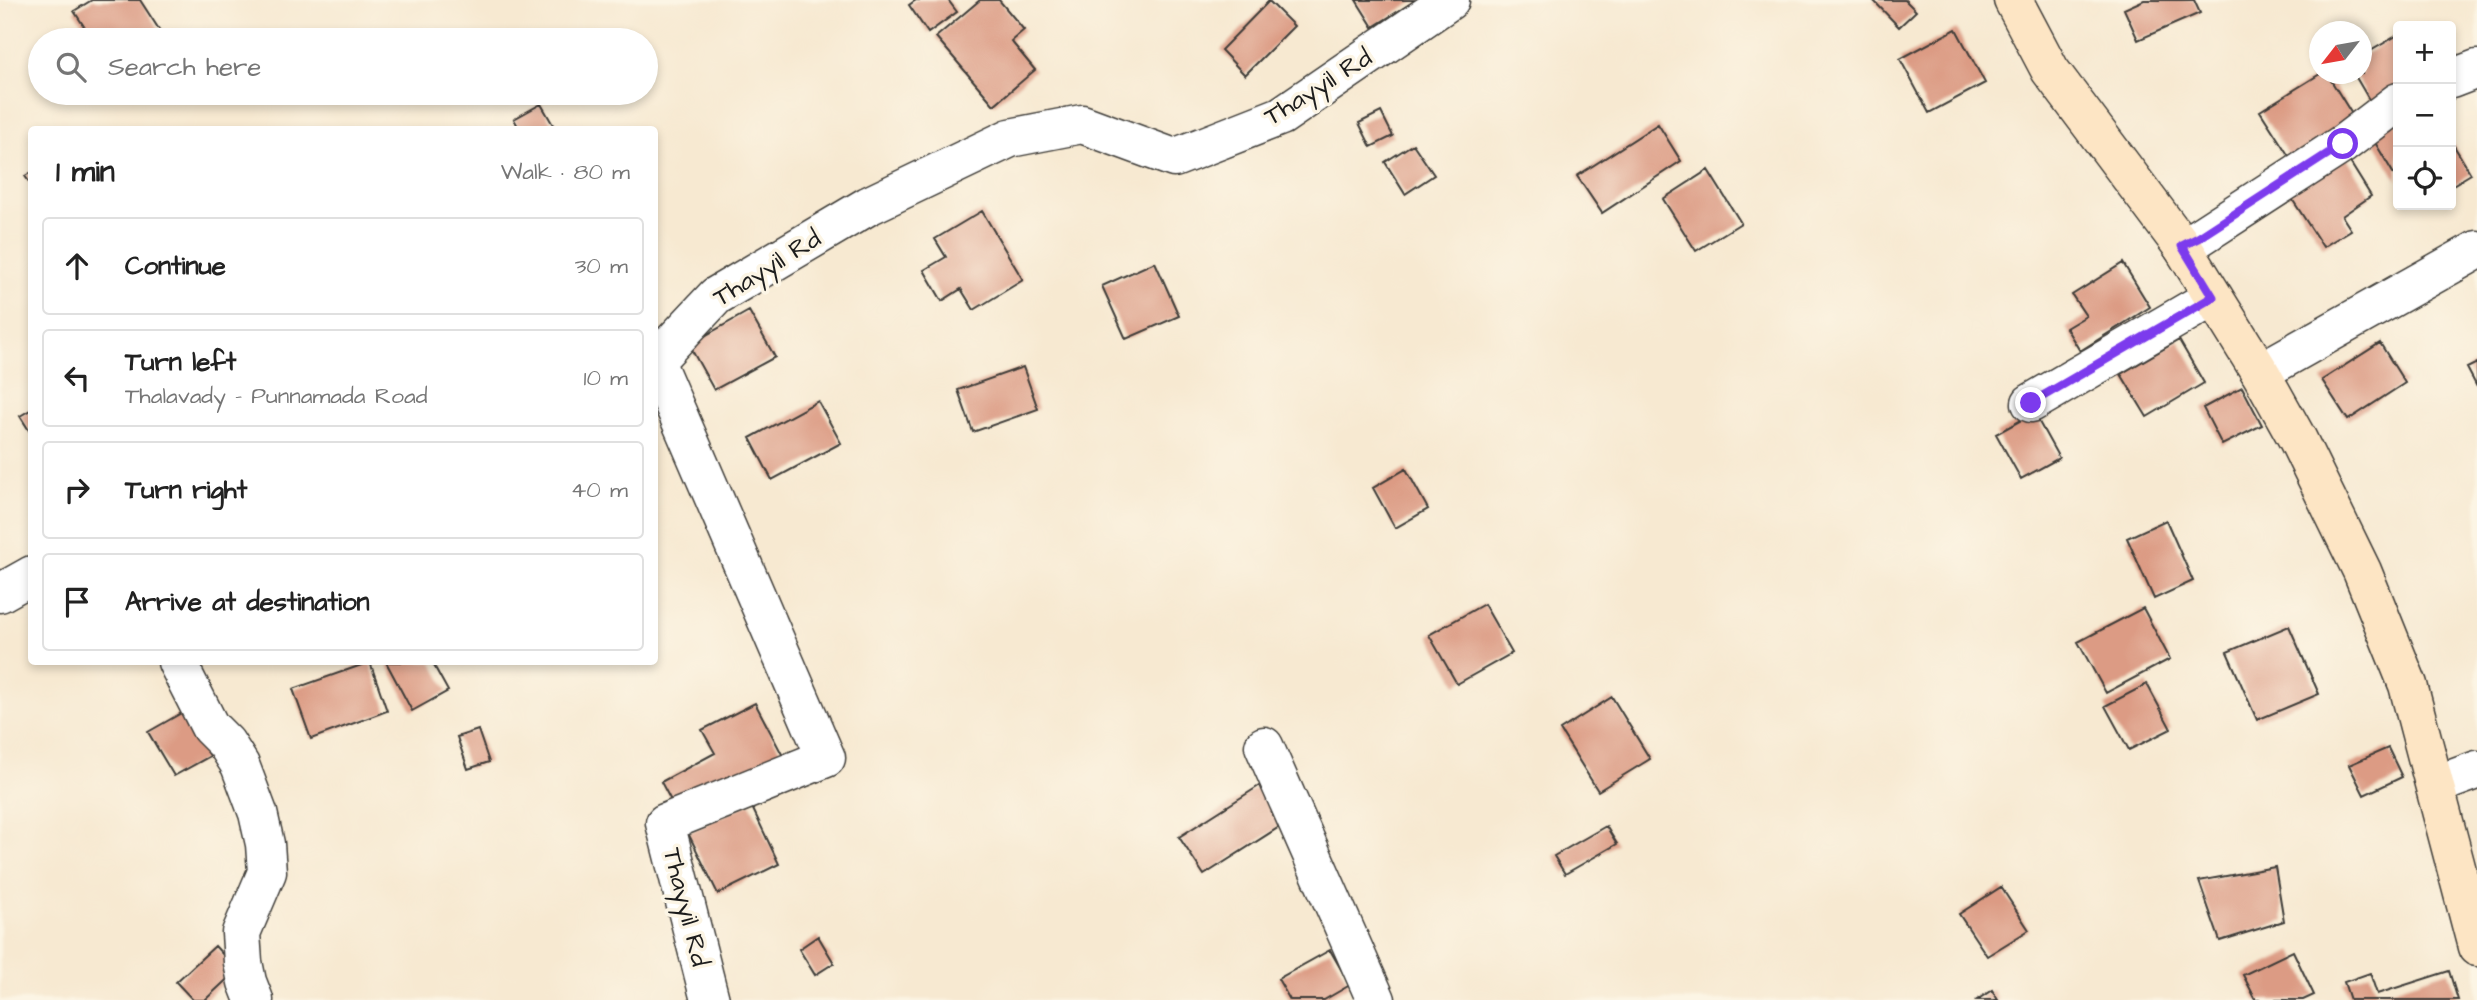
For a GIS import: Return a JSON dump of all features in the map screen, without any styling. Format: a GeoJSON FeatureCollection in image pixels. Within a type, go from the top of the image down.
{"type":"FeatureCollection","features":[{"type":"Feature","properties":{"kind":"main road"},"geometry":{"type":"LineString","coordinates":[[2013,0],[2050,70],[2182,246],[2260,372],[2298,440],[2381,615],[2408,685],[2477,947]]}},
{"type":"Feature","properties":{"kind":"street","name":"Thayyil Rd"},"geometry":{"type":"LineString","coordinates":[[658,358],[716,296],[868,206],[1010,138],[1082,124],[1174,158],[1281,116],[1450,0]]}},
{"type":"Feature","properties":{"kind":"street"},"geometry":{"type":"LineString","coordinates":[[2456,77],[2477,69]]}},
{"type":"Feature","properties":{"kind":"street"},"geometry":{"type":"LineString","coordinates":[[2182,246],[2343,144],[2393,107]]}},
{"type":"Feature","properties":{"kind":"street"},"geometry":{"type":"LineString","coordinates":[[2260,372],[2477,250]]}},
{"type":"Feature","properties":{"kind":"street"},"geometry":{"type":"LineString","coordinates":[[2031,403],[2213,297]]}},
{"type":"Feature","properties":{"kind":"street","name":"Thayyil Rd"},"geometry":{"type":"LineString","coordinates":[[658,368],[826,758],[665,823],[710,1000]]}},
{"type":"Feature","properties":{"kind":"street"},"geometry":{"type":"LineString","coordinates":[[0,593],[28,577]]}},
{"type":"Feature","properties":{"kind":"street"},"geometry":{"type":"LineString","coordinates":[[179,665],[210,727],[226,743],[240,765],[258,813],[267,872],[240,933],[245,972],[254,1000]]}},
{"type":"Feature","properties":{"kind":"street"},"geometry":{"type":"LineString","coordinates":[[1265,746],[1376,1000]]}},
{"type":"Feature","properties":{"kind":"street"},"geometry":{"type":"LineString","coordinates":[[2436,785],[2477,770]]}},
{"type":"Feature","properties":{"kind":"building"},"geometry":{"type":"Polygon","coordinates":[[[92,0],[140,0],[158,28],[85,28],[74,11],[92,0]]]}},
{"type":"Feature","properties":{"kind":"building"},"geometry":{"type":"Polygon","coordinates":[[[916,0],[948,0],[957,12],[928,33],[909,5],[916,0]]]}},
{"type":"Feature","properties":{"kind":"building"},"geometry":{"type":"Polygon","coordinates":[[[980,0],[999,0],[1024,30],[1011,41],[1035,70],[994,105],[936,37],[980,0]]]}},
{"type":"Feature","properties":{"kind":"building"},"geometry":{"type":"Polygon","coordinates":[[[1356,0],[1416,0],[1373,27],[1356,0]]]}},
{"type":"Feature","properties":{"kind":"building"},"geometry":{"type":"Polygon","coordinates":[[[1873,0],[1905,0],[1916,11],[1899,27],[1873,0]]]}},
{"type":"Feature","properties":{"kind":"building"},"geometry":{"type":"Polygon","coordinates":[[[2144,0],[2194,0],[2200,13],[2138,40],[2124,9],[2144,0]]]}},
{"type":"Feature","properties":{"kind":"building"},"geometry":{"type":"Polygon","coordinates":[[[1269,1],[1294,26],[1245,75],[1221,50],[1269,1]]]}},
{"type":"Feature","properties":{"kind":"building"},"geometry":{"type":"Polygon","coordinates":[[[1956,29],[1985,83],[1929,113],[1900,59],[1956,29]]]}},
{"type":"Feature","properties":{"kind":"building"},"geometry":{"type":"Polygon","coordinates":[[[2393,38],[2393,90],[2371,103],[2360,84],[2372,84],[2372,50],[2393,38]]]}},
{"type":"Feature","properties":{"kind":"building"},"geometry":{"type":"Polygon","coordinates":[[[2309,81],[2309,84],[2333,84],[2358,124],[2294,164],[2260,111],[2309,81]]]}},
{"type":"Feature","properties":{"kind":"building"},"geometry":{"type":"Polygon","coordinates":[[[542,105],[554,126],[518,126],[514,119],[542,105]]]}},
{"type":"Feature","properties":{"kind":"building"},"geometry":{"type":"Polygon","coordinates":[[[1381,112],[1393,136],[1371,147],[1359,123],[1381,112]]]}},
{"type":"Feature","properties":{"kind":"building"},"geometry":{"type":"Polygon","coordinates":[[[2393,119],[2393,173],[2370,134],[2393,119]]]}},
{"type":"Feature","properties":{"kind":"building"},"geometry":{"type":"Polygon","coordinates":[[[1658,124],[1681,161],[1602,213],[1577,176],[1658,124]]]}},
{"type":"Feature","properties":{"kind":"building"},"geometry":{"type":"Polygon","coordinates":[[[1413,144],[1434,175],[1405,194],[1385,162],[1413,144]]]}},
{"type":"Feature","properties":{"kind":"building"},"geometry":{"type":"Polygon","coordinates":[[[2456,149],[2471,174],[2456,183],[2456,149]]]}},
{"type":"Feature","properties":{"kind":"building"},"geometry":{"type":"Polygon","coordinates":[[[2343,151],[2371,196],[2342,216],[2351,230],[2323,247],[2285,188],[2343,151]]]}},
{"type":"Feature","properties":{"kind":"building"},"geometry":{"type":"Polygon","coordinates":[[[1708,170],[1741,223],[1696,251],[1663,199],[1708,170]]]}},
{"type":"Feature","properties":{"kind":"building"},"geometry":{"type":"Polygon","coordinates":[[[982,211],[1023,280],[974,310],[961,289],[942,301],[924,270],[946,257],[935,239],[982,211]]]}},
{"type":"Feature","properties":{"kind":"building"},"geometry":{"type":"Polygon","coordinates":[[[1155,262],[1179,316],[1126,339],[1102,286],[1155,262]]]}},
{"type":"Feature","properties":{"kind":"building"},"geometry":{"type":"Polygon","coordinates":[[[2123,263],[2150,307],[2080,351],[2066,328],[2086,316],[2072,295],[2123,263]]]}},
{"type":"Feature","properties":{"kind":"building"},"geometry":{"type":"Polygon","coordinates":[[[749,311],[775,357],[714,390],[689,345],[749,311]]]}},
{"type":"Feature","properties":{"kind":"building"},"geometry":{"type":"Polygon","coordinates":[[[2179,340],[2204,383],[2147,417],[2121,374],[2179,340]]]}},
{"type":"Feature","properties":{"kind":"building"},"geometry":{"type":"Polygon","coordinates":[[[2380,343],[2405,383],[2348,420],[2322,380],[2380,343]]]}},
{"type":"Feature","properties":{"kind":"building"},"geometry":{"type":"Polygon","coordinates":[[[2477,363],[2477,387],[2467,368],[2477,363]]]}},
{"type":"Feature","properties":{"kind":"building"},"geometry":{"type":"Polygon","coordinates":[[[1023,367],[1038,409],[973,432],[958,390],[1023,367]]]}},
{"type":"Feature","properties":{"kind":"building"},"geometry":{"type":"Polygon","coordinates":[[[2242,387],[2262,425],[2222,445],[2203,408],[2242,387]]]}},
{"type":"Feature","properties":{"kind":"building"},"geometry":{"type":"Polygon","coordinates":[[[818,401],[841,443],[772,480],[750,438],[818,401]]]}},
{"type":"Feature","properties":{"kind":"building"},"geometry":{"type":"Polygon","coordinates":[[[28,411],[28,429],[20,416],[28,411]]]}},
{"type":"Feature","properties":{"kind":"building"},"geometry":{"type":"Polygon","coordinates":[[[2034,413],[2059,458],[2021,479],[1996,434],[2034,413]]]}},
{"type":"Feature","properties":{"kind":"building"},"geometry":{"type":"Polygon","coordinates":[[[1406,469],[1428,509],[1395,528],[1373,488],[1406,469]]]}},
{"type":"Feature","properties":{"kind":"building"},"geometry":{"type":"Polygon","coordinates":[[[2166,520],[2193,581],[2154,599],[2127,538],[2166,520]]]}},
{"type":"Feature","properties":{"kind":"building"},"geometry":{"type":"Polygon","coordinates":[[[1484,604],[1512,653],[1457,684],[1429,635],[1484,604]]]}},
{"type":"Feature","properties":{"kind":"building"},"geometry":{"type":"Polygon","coordinates":[[[2143,608],[2170,659],[2106,693],[2078,642],[2143,608]]]}},
{"type":"Feature","properties":{"kind":"building"},"geometry":{"type":"Polygon","coordinates":[[[2289,626],[2319,694],[2257,720],[2227,652],[2289,626]]]}},
{"type":"Feature","properties":{"kind":"building"},"geometry":{"type":"Polygon","coordinates":[[[361,665],[371,665],[387,711],[311,739],[293,689],[361,665]]]}},
{"type":"Feature","properties":{"kind":"building"},"geometry":{"type":"Polygon","coordinates":[[[388,665],[434,665],[448,691],[412,711],[388,665]]]}},
{"type":"Feature","properties":{"kind":"building"},"geometry":{"type":"Polygon","coordinates":[[[2147,684],[2171,729],[2129,750],[2105,706],[2147,684]]]}},
{"type":"Feature","properties":{"kind":"building"},"geometry":{"type":"Polygon","coordinates":[[[1612,697],[1650,759],[1598,791],[1560,730],[1612,697]]]}},
{"type":"Feature","properties":{"kind":"building"},"geometry":{"type":"Polygon","coordinates":[[[755,703],[783,756],[677,812],[661,782],[715,753],[702,730],[755,703]]]}},
{"type":"Feature","properties":{"kind":"building"},"geometry":{"type":"Polygon","coordinates":[[[185,711],[210,756],[174,776],[148,732],[185,711]]]}},
{"type":"Feature","properties":{"kind":"building"},"geometry":{"type":"Polygon","coordinates":[[[478,730],[489,762],[468,769],[457,737],[478,730]]]}},
{"type":"Feature","properties":{"kind":"building"},"geometry":{"type":"Polygon","coordinates":[[[2388,748],[2402,777],[2364,795],[2349,765],[2388,748]]]}},
{"type":"Feature","properties":{"kind":"building"},"geometry":{"type":"Polygon","coordinates":[[[1262,784],[1287,822],[1204,875],[1179,837],[1262,784]]]}},
{"type":"Feature","properties":{"kind":"building"},"geometry":{"type":"Polygon","coordinates":[[[750,803],[779,864],[718,894],[688,833],[750,803]]]}},
{"type":"Feature","properties":{"kind":"building"},"geometry":{"type":"Polygon","coordinates":[[[1606,826],[1617,844],[1565,874],[1554,856],[1606,826]]]}},
{"type":"Feature","properties":{"kind":"building"},"geometry":{"type":"Polygon","coordinates":[[[2275,867],[2284,921],[2220,941],[2199,881],[2275,867]]]}},
{"type":"Feature","properties":{"kind":"building"},"geometry":{"type":"Polygon","coordinates":[[[2001,887],[2029,930],[1987,956],[1959,914],[2001,887]]]}},
{"type":"Feature","properties":{"kind":"building"},"geometry":{"type":"Polygon","coordinates":[[[818,936],[834,963],[815,975],[799,949],[818,936]]]}},
{"type":"Feature","properties":{"kind":"building"},"geometry":{"type":"Polygon","coordinates":[[[215,946],[237,970],[205,1000],[193,1000],[176,982],[215,946]]]}},
{"type":"Feature","properties":{"kind":"building"},"geometry":{"type":"Polygon","coordinates":[[[1330,950],[1350,985],[1324,1000],[1290,1000],[1278,979],[1330,950]]]}},
{"type":"Feature","properties":{"kind":"building"},"geometry":{"type":"Polygon","coordinates":[[[2293,951],[2314,995],[2303,1000],[2256,1000],[2243,975],[2293,951]]]}},
{"type":"Feature","properties":{"kind":"building"},"geometry":{"type":"Polygon","coordinates":[[[2449,971],[2458,1000],[2350,1000],[2344,982],[2370,973],[2377,994],[2449,971]]]}},
{"type":"Feature","properties":{"kind":"building"},"geometry":{"type":"Polygon","coordinates":[[[1992,990],[1998,1000],[1977,1000],[1992,990]]]}},
{"type":"Feature","properties":{"kind":"route"},"geometry":{"type":"LineString","coordinates":[[2031,403],[2213,297],[2182,246],[2343,144]]}}]}
